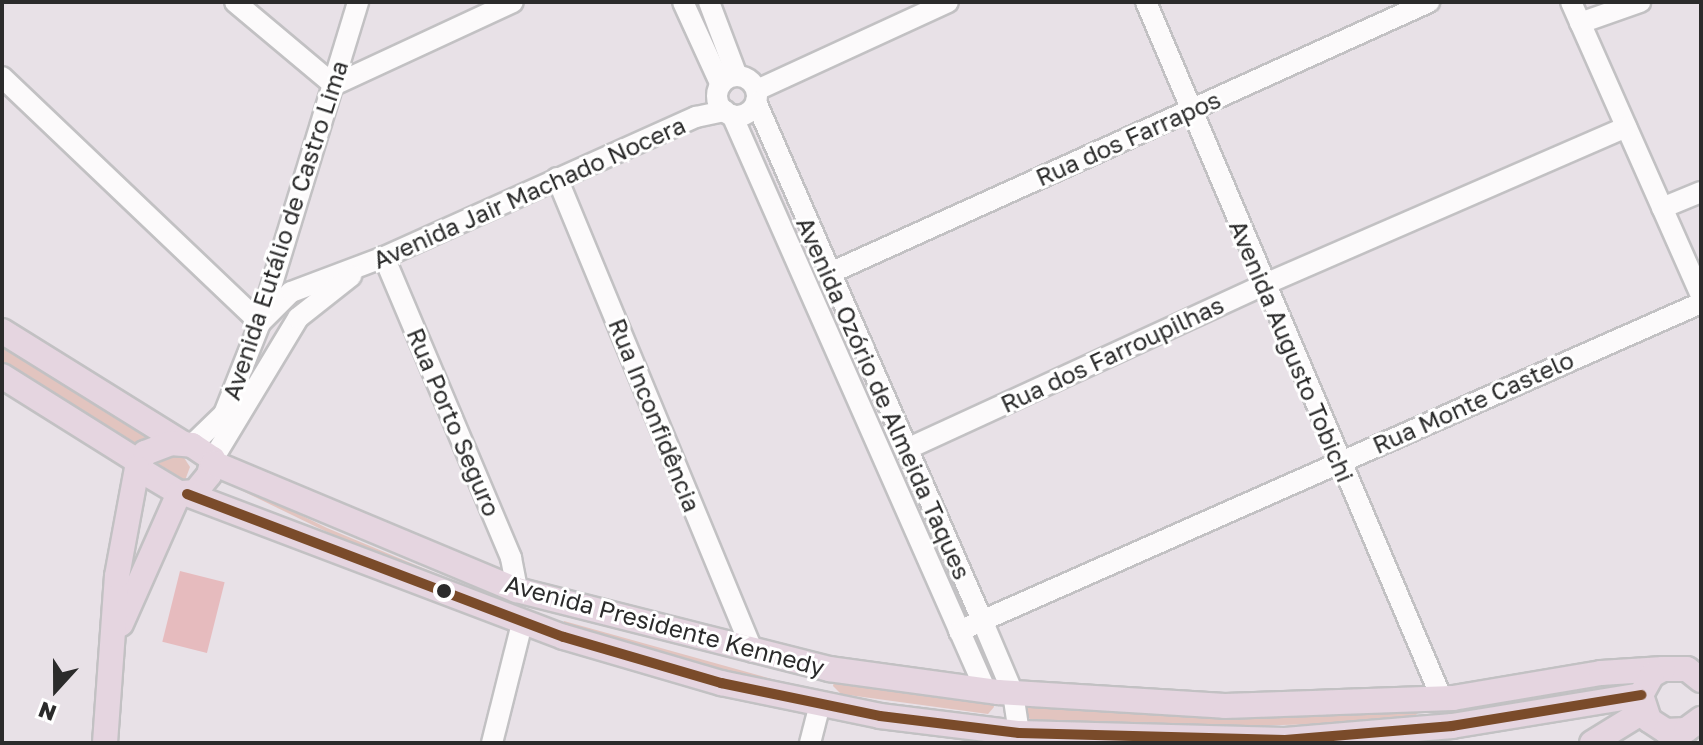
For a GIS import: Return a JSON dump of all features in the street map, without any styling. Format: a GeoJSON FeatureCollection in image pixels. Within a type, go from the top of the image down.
{"type":"FeatureCollection","features":[{"type":"Feature","properties":{"kind":"main road"},"geometry":{"type":"LineString","coordinates":[[2,331],[187,444]]}},
{"type":"Feature","properties":{"kind":"main road"},"geometry":{"type":"LineString","coordinates":[[2,376],[138,465]]}},
{"type":"Feature","properties":{"kind":"main road","name":"Avenida Presidente Kennedy"},"geometry":{"type":"LineString","coordinates":[[187,444],[213,461],[517,590],[829,669],[986,691],[1225,706],[1442,699],[1601,673],[1688,670]]}},
{"type":"Feature","properties":{"kind":"main road"},"geometry":{"type":"LineString","coordinates":[[105,743],[122,543],[138,465],[154,448],[187,444]]}},
{"type":"Feature","properties":{"kind":"main road"},"geometry":{"type":"LineString","coordinates":[[113,645],[183,494],[204,485],[213,461]]}},
{"type":"Feature","properties":{"kind":"main road","name":"Avenida Presidente Kennedy"},"geometry":{"type":"LineString","coordinates":[[138,465],[183,494],[522,624],[721,683],[820,704],[1068,739],[1285,740],[1463,734],[1642,703]]}},
{"type":"Feature","properties":{"kind":"main road"},"geometry":{"type":"LineString","coordinates":[[1592,743],[1642,703],[1652,675],[1688,670]]}},
{"type":"Feature","properties":{"kind":"main road"},"geometry":{"type":"LineString","coordinates":[[1642,703],[1656,727],[1693,725]]}},
{"type":"Feature","properties":{"kind":"main road"},"geometry":{"type":"LineString","coordinates":[[1651,743],[1693,725]]}},
{"type":"Feature","properties":{"kind":"street"},"geometry":{"type":"LineString","coordinates":[[235,2],[334,85],[513,2]]}},
{"type":"Feature","properties":{"kind":"street","name":"Avenida Eutálio de Castro Lima"},"geometry":{"type":"LineString","coordinates":[[187,444],[224,414],[260,323],[358,2]]}},
{"type":"Feature","properties":{"kind":"street","name":"Avenida Ozório de Almeida Taques"},"geometry":{"type":"LineString","coordinates":[[683,2],[727,96],[986,691]]}},
{"type":"Feature","properties":{"kind":"street","name":"Avenida Ozório de Almeida Taques"},"geometry":{"type":"LineString","coordinates":[[709,2],[727,96]]}},
{"type":"Feature","properties":{"kind":"street"},"geometry":{"type":"LineString","coordinates":[[727,96],[757,96],[948,2]]}},
{"type":"Feature","properties":{"kind":"street","name":"Avenida Augusto Tobichi"},"geometry":{"type":"LineString","coordinates":[[1146,2],[1193,108],[1263,285],[1442,699]]}},
{"type":"Feature","properties":{"kind":"street","name":"Rua dos Farrapos"},"geometry":{"type":"LineString","coordinates":[[828,274],[1429,2]]}},
{"type":"Feature","properties":{"kind":"street"},"geometry":{"type":"LineString","coordinates":[[1571,2],[1701,296]]}},
{"type":"Feature","properties":{"kind":"street"},"geometry":{"type":"LineString","coordinates":[[1580,23],[1640,2]]}},
{"type":"Feature","properties":{"kind":"street"},"geometry":{"type":"LineString","coordinates":[[2,77],[260,323]]}},
{"type":"Feature","properties":{"kind":"street","name":"Avenida Jair Machado Nocera"},"geometry":{"type":"LineString","coordinates":[[260,323],[291,292],[384,257],[696,117],[727,96],[747,113],[757,96]]}},
{"type":"Feature","properties":{"kind":"street","name":"Avenida Ozório de Almeida Taques"},"geometry":{"type":"LineString","coordinates":[[757,96],[828,274],[1013,693],[1019,733]]}},
{"type":"Feature","properties":{"kind":"street","name":"Rua dos Farroupilhas"},"geometry":{"type":"LineString","coordinates":[[907,449],[1263,285],[1626,127]]}},
{"type":"Feature","properties":{"kind":"street","name":"Rua Inconfidência"},"geometry":{"type":"LineString","coordinates":[[557,178],[753,652]]}},
{"type":"Feature","properties":{"kind":"street"},"geometry":{"type":"LineString","coordinates":[[1662,208],[1701,192]]}},
{"type":"Feature","properties":{"kind":"street","name":"Rua Porto Seguro"},"geometry":{"type":"LineString","coordinates":[[384,257],[511,558],[517,590]]}},
{"type":"Feature","properties":{"kind":"street","name":"Avenida Jair Machado Nocera"},"geometry":{"type":"LineString","coordinates":[[287,334],[311,304],[363,266]]}},
{"type":"Feature","properties":{"kind":"street","name":"Rua Monte Castelo"},"geometry":{"type":"LineString","coordinates":[[959,631],[1701,303]]}},
{"type":"Feature","properties":{"kind":"street","name":"Avenida Eutálio de Castro Lima"},"geometry":{"type":"LineString","coordinates":[[213,461],[287,334]]}},
{"type":"Feature","properties":{"kind":"street"},"geometry":{"type":"LineString","coordinates":[[492,743],[522,624]]}},
{"type":"Feature","properties":{"kind":"street"},"geometry":{"type":"LineString","coordinates":[[810,743],[820,704]]}},
{"type":"Feature","properties":{"kind":"shaded area"},"geometry":{"type":"Polygon","coordinates":[[[2,344],[151,435],[134,447],[2,362],[2,344]]]}},
{"type":"Feature","properties":{"kind":"shaded area"},"geometry":{"type":"Polygon","coordinates":[[[173,454],[183,456],[190,467],[184,483],[152,472],[152,462],[173,454]]]}},
{"type":"Feature","properties":{"kind":"shaded area"},"geometry":{"type":"Polygon","coordinates":[[[221,476],[327,528],[480,592],[479,596],[327,532],[220,480],[221,476]]]}},
{"type":"Feature","properties":{"kind":"shaded area"},"geometry":{"type":"Polygon","coordinates":[[[180,571],[225,582],[207,653],[162,642],[180,571]]]}},
{"type":"Feature","properties":{"kind":"shaded area"},"geometry":{"type":"Polygon","coordinates":[[[564,621],[797,686],[796,691],[563,627],[564,621]]]}},
{"type":"Feature","properties":{"kind":"shaded area"},"geometry":{"type":"Polygon","coordinates":[[[835,677],[993,702],[994,707],[988,714],[841,694],[833,686],[835,677]]]}},
{"type":"Feature","properties":{"kind":"shaded area"},"geometry":{"type":"Polygon","coordinates":[[[1027,705],[1415,705],[1418,713],[1409,722],[1195,727],[1032,720],[1025,716],[1027,705]]]}},
{"type":"Feature","properties":{"kind":"transit line"},"geometry":{"type":"LineString","coordinates":[[187,494],[564,637],[721,683],[880,716],[1019,733],[1285,740],[1452,726],[1641,695]]}}]}
